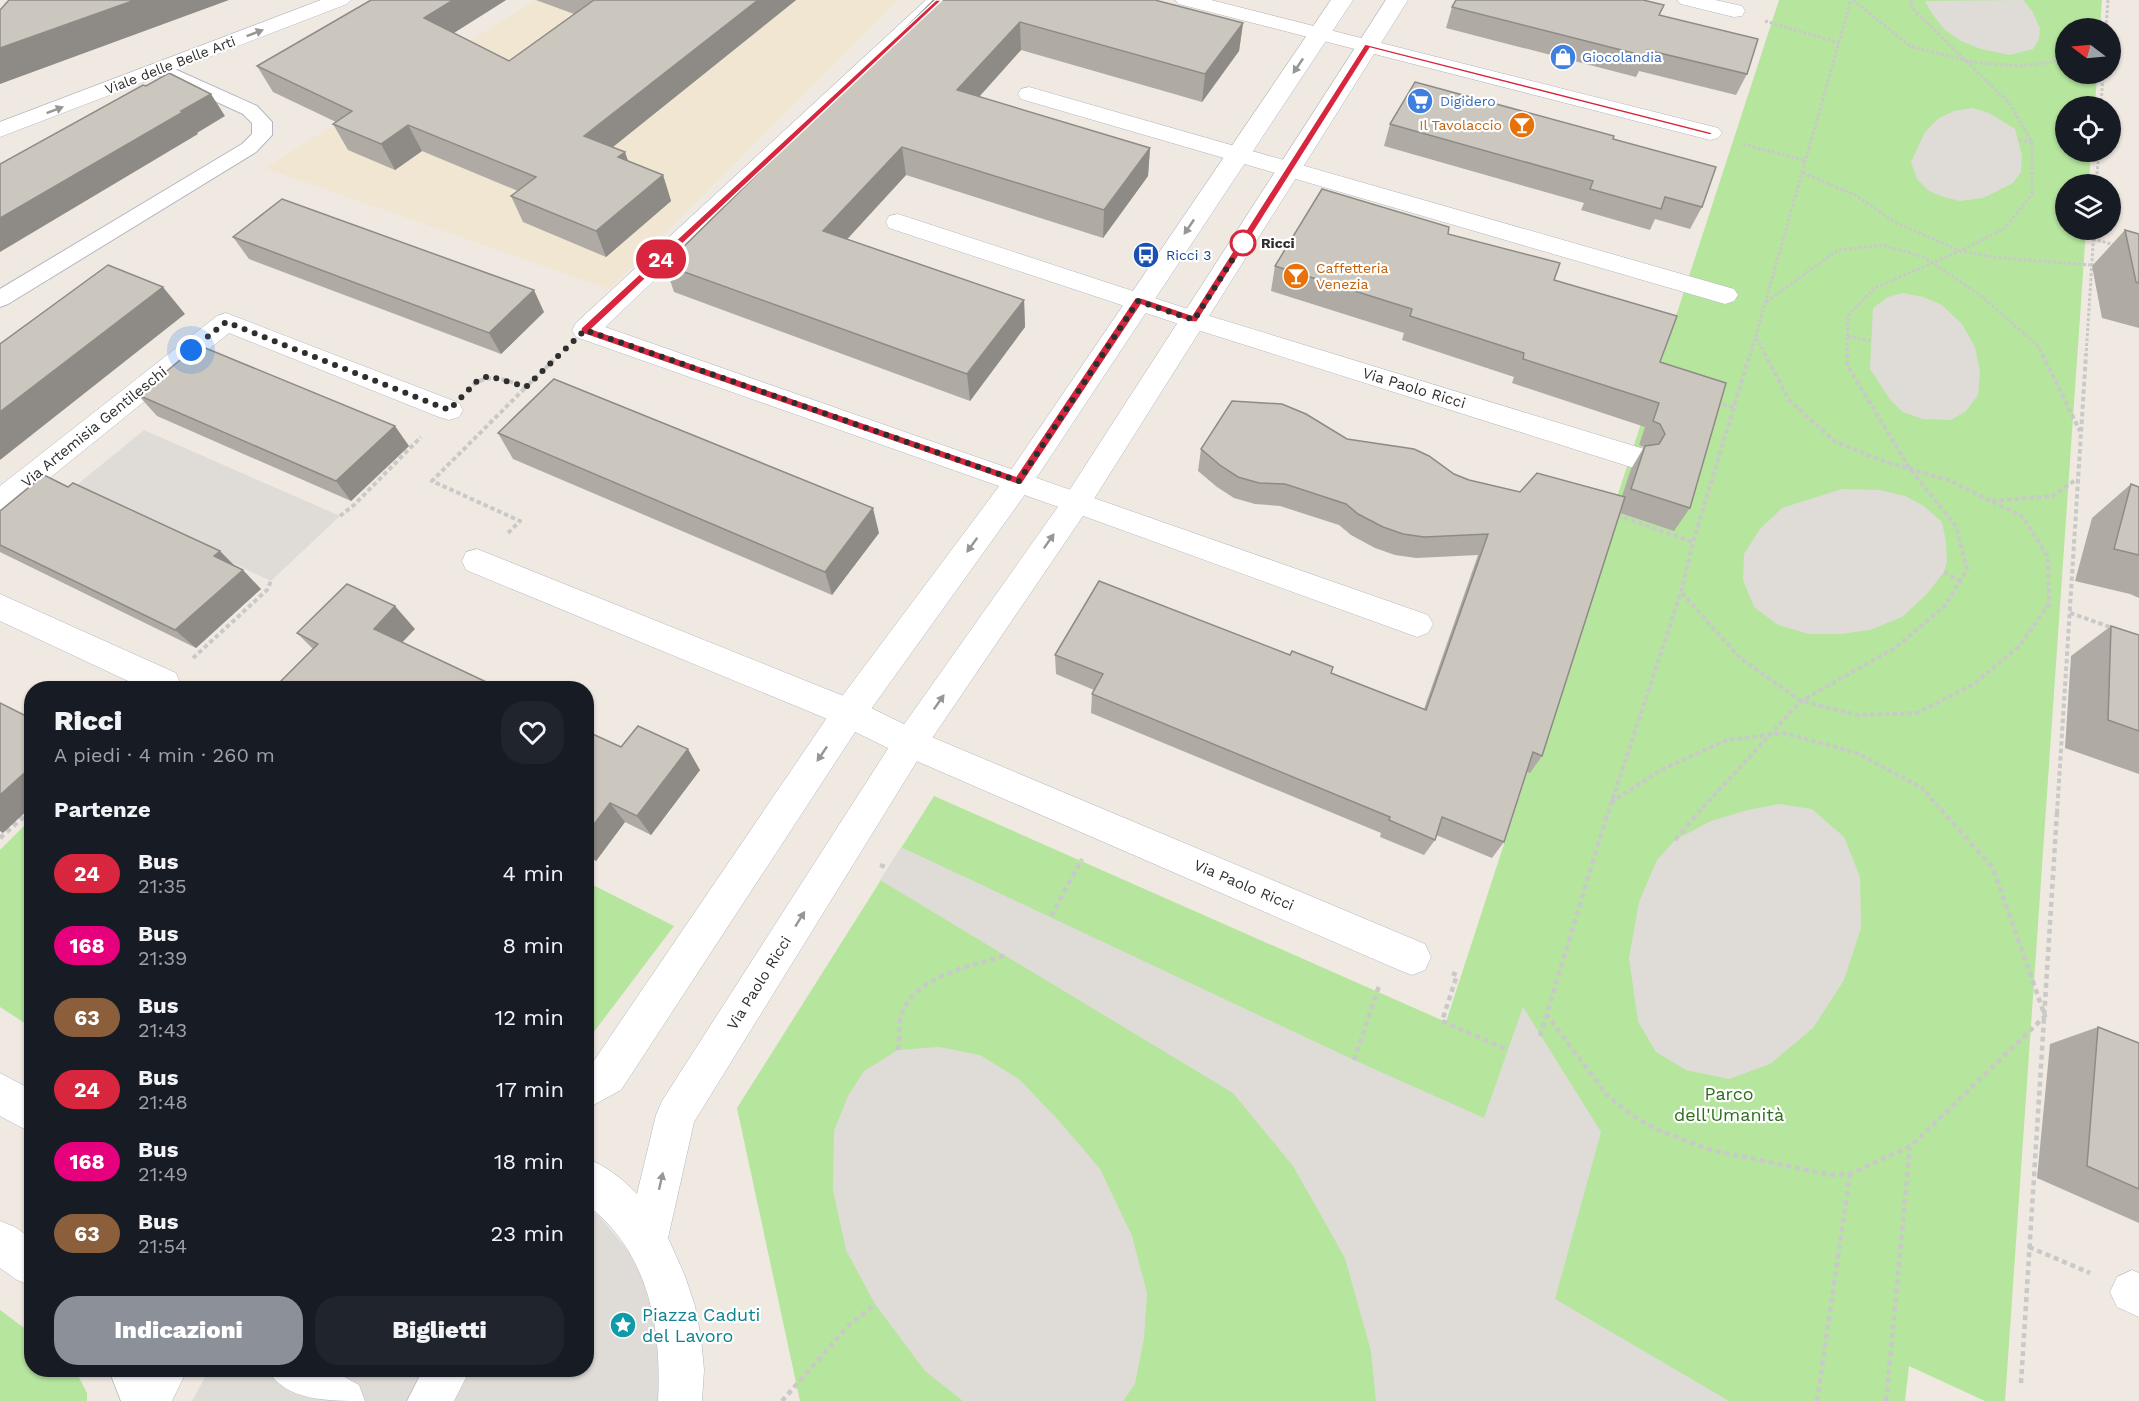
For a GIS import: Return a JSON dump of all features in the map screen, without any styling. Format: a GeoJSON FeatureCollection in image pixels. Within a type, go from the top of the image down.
{"type":"FeatureCollection","features":[{"type":"Feature","properties":{"kind":"street","name":"Viale delle Belle Arti"},"geometry":{"type":"LineString","coordinates":[[0,109],[287,0]]}},
{"type":"Feature","properties":{"kind":"street","name":"Viale delle Belle Arti"},"geometry":{"type":"LineString","coordinates":[[0,130],[340,0]]}},
{"type":"Feature","properties":{"kind":"street"},"geometry":{"type":"LineString","coordinates":[[938,0],[585,330],[1019,481],[1417,624]]}},
{"type":"Feature","properties":{"kind":"street"},"geometry":{"type":"LineString","coordinates":[[1186,0],[1710,133]]}},
{"type":"Feature","properties":{"kind":"street"},"geometry":{"type":"LineString","coordinates":[[594,1084],[607,1076],[849,713],[1019,481],[1342,0]]}},
{"type":"Feature","properties":{"kind":"street","name":"Via Paolo Ricci"},"geometry":{"type":"LineString","coordinates":[[647,1238],[676,1115],[910,743],[1077,502],[1397,0]]}},
{"type":"Feature","properties":{"kind":"street"},"geometry":{"type":"LineString","coordinates":[[1688,0],[1734,11]]}},
{"type":"Feature","properties":{"kind":"street"},"geometry":{"type":"LineString","coordinates":[[1029,94],[1725,295]]}},
{"type":"Feature","properties":{"kind":"street","name":"Via Paolo Ricci"},"geometry":{"type":"LineString","coordinates":[[898,222],[1194,320],[1634,457]]}},
{"type":"Feature","properties":{"kind":"street","name":"Via Artemisia Gentileschi"},"geometry":{"type":"LineString","coordinates":[[0,502],[226,322],[449,410]]}},
{"type":"Feature","properties":{"kind":"street","name":"Via Paolo Ricci"},"geometry":{"type":"LineString","coordinates":[[479,562],[849,713],[910,743],[1402,952]]}},
{"type":"Feature","properties":{"kind":"street"},"geometry":{"type":"LineString","coordinates":[[0,607],[160,681]]}},
{"type":"Feature","properties":{"kind":"street"},"geometry":{"type":"LineString","coordinates":[[0,1093],[24,1108]]}},
{"type":"Feature","properties":{"kind":"street"},"geometry":{"type":"LineString","coordinates":[[594,1183],[607,1190],[647,1238],[673,1301],[683,1377],[680,1401]]}},
{"type":"Feature","properties":{"kind":"street"},"geometry":{"type":"LineString","coordinates":[[0,1242],[24,1259]]}},
{"type":"Feature","properties":{"kind":"street"},"geometry":{"type":"LineString","coordinates":[[134,1377],[143,1401]]}},
{"type":"Feature","properties":{"kind":"street"},"geometry":{"type":"LineString","coordinates":[[148,1401],[161,1377]]}},
{"type":"Feature","properties":{"kind":"street"},"geometry":{"type":"LineString","coordinates":[[302,1377],[343,1401]]}},
{"type":"Feature","properties":{"kind":"street"},"geometry":{"type":"LineString","coordinates":[[429,1401],[444,1377]]}},
{"type":"Feature","properties":{"kind":"lane"},"geometry":{"type":"LineString","coordinates":[[0,299],[249,148],[262,135],[262,122],[250,110],[161,69]]}},
{"type":"Feature","properties":{"kind":"path"},"geometry":{"type":"LineString","coordinates":[[1540,1036],[1611,802],[1682,592],[1693,542],[1766,302],[1852,0],[1910,46],[1963,60],[2018,66],[2055,61]]}},
{"type":"Feature","properties":{"kind":"path"},"geometry":{"type":"LineString","coordinates":[[1675,840],[1801,701],[1894,648],[1945,606],[1967,569],[1956,526],[1910,469],[1847,365],[1848,316],[1874,288],[1960,251],[2005,228],[2032,194],[2032,142],[2010,104],[1911,7],[1912,0]]}},
{"type":"Feature","properties":{"kind":"path"},"geometry":{"type":"LineString","coordinates":[[2107,18],[2108,0]]}},
{"type":"Feature","properties":{"kind":"path"},"geometry":{"type":"LineString","coordinates":[[1734,11],[1839,43]]}},
{"type":"Feature","properties":{"kind":"path"},"geometry":{"type":"LineString","coordinates":[[1710,133],[1725,140],[1806,161]]}},
{"type":"Feature","properties":{"kind":"path"},"geometry":{"type":"LineString","coordinates":[[2019,140],[2032,142]]}},
{"type":"Feature","properties":{"kind":"path"},"geometry":{"type":"LineString","coordinates":[[1803,173],[1855,195],[1896,222],[1960,251],[2000,258],[2091,265]]}},
{"type":"Feature","properties":{"kind":"path"},"geometry":{"type":"LineString","coordinates":[[2021,1383],[2093,240]]}},
{"type":"Feature","properties":{"kind":"path"},"geometry":{"type":"LineString","coordinates":[[2097,240],[2116,245]]}},
{"type":"Feature","properties":{"kind":"path"},"geometry":{"type":"LineString","coordinates":[[1766,302],[1838,250],[1882,245],[1924,257],[1980,295],[2038,346],[2081,432]]}},
{"type":"Feature","properties":{"kind":"path"},"geometry":{"type":"LineString","coordinates":[[479,562],[519,521],[432,481],[585,330]]}},
{"type":"Feature","properties":{"kind":"path"},"geometry":{"type":"LineString","coordinates":[[1682,592],[1740,658],[1801,701],[1857,715],[1917,713],[1974,684],[2019,646],[2049,604],[2048,556],[2023,517],[1951,481],[1880,460],[1834,441],[1789,400],[1756,336]]}},
{"type":"Feature","properties":{"kind":"path"},"geometry":{"type":"LineString","coordinates":[[1848,336],[1871,340]]}},
{"type":"Feature","properties":{"kind":"path"},"geometry":{"type":"LineString","coordinates":[[340,516],[478,380],[489,376],[526,387]]}},
{"type":"Feature","properties":{"kind":"path"},"geometry":{"type":"LineString","coordinates":[[1992,501],[2052,496],[2078,478]]}},
{"type":"Feature","properties":{"kind":"path"},"geometry":{"type":"LineString","coordinates":[[1944,572],[1960,581]]}},
{"type":"Feature","properties":{"kind":"path"},"geometry":{"type":"LineString","coordinates":[[166,681],[267,590],[272,581]]}},
{"type":"Feature","properties":{"kind":"path"},"geometry":{"type":"LineString","coordinates":[[2070,613],[2119,630]]}},
{"type":"Feature","properties":{"kind":"path"},"geometry":{"type":"LineString","coordinates":[[1611,802],[1663,769],[1727,740],[1784,733],[1857,753],[1922,788],[1993,868],[2044,1016]]}},
{"type":"Feature","properties":{"kind":"path"},"geometry":{"type":"LineString","coordinates":[[0,838],[24,816]]}},
{"type":"Feature","properties":{"kind":"path"},"geometry":{"type":"LineString","coordinates":[[1051,916],[1101,825]]}},
{"type":"Feature","properties":{"kind":"path"},"geometry":{"type":"LineString","coordinates":[[1354,1060],[1402,952]]}},
{"type":"Feature","properties":{"kind":"path"},"geometry":{"type":"LineString","coordinates":[[898,1050],[902,1013],[914,993],[930,982],[1006,955]]}},
{"type":"Feature","properties":{"kind":"path"},"geometry":{"type":"LineString","coordinates":[[1546,1014],[1606,1094],[1645,1124],[1696,1147],[1830,1174],[1850,1173],[1911,1146],[2044,1016]]}},
{"type":"Feature","properties":{"kind":"path"},"geometry":{"type":"LineString","coordinates":[[1442,1020],[1508,1050]]}},
{"type":"Feature","properties":{"kind":"path"},"geometry":{"type":"LineString","coordinates":[[1886,1401],[1911,1146]]}},
{"type":"Feature","properties":{"kind":"path"},"geometry":{"type":"LineString","coordinates":[[1817,1401],[1850,1173]]}},
{"type":"Feature","properties":{"kind":"path"},"geometry":{"type":"LineString","coordinates":[[2029,1247],[2136,1293]]}},
{"type":"Feature","properties":{"kind":"path"},"geometry":{"type":"LineString","coordinates":[[782,1401],[848,1326],[875,1304]]}},
{"type":"Feature","properties":{"kind":"shaded area"},"geometry":{"type":"Polygon","coordinates":[[[536,0],[899,0],[609,289],[265,168],[536,0]]]}},
{"type":"Feature","properties":{"kind":"shaded area"},"geometry":{"type":"Polygon","coordinates":[[[2023,0],[2032,11],[2040,28],[2039,39],[2033,49],[2010,55],[1981,49],[1961,41],[1945,30],[1925,1],[2023,0]]]}},
{"type":"Feature","properties":{"kind":"shaded area"},"geometry":{"type":"Polygon","coordinates":[[[1972,108],[1989,113],[2015,129],[2022,156],[2021,172],[2013,183],[1983,198],[1960,201],[1929,191],[1917,179],[1911,162],[1925,132],[1939,118],[1954,111],[1972,108]]]}},
{"type":"Feature","properties":{"kind":"shaded area"},"geometry":{"type":"Polygon","coordinates":[[[1903,293],[1923,297],[1942,305],[1962,324],[1975,347],[1980,372],[1978,395],[1966,411],[1951,420],[1923,419],[1903,412],[1891,401],[1870,369],[1873,308],[1888,297],[1903,293]]]}},
{"type":"Feature","properties":{"kind":"shaded area"},"geometry":{"type":"Polygon","coordinates":[[[144,430],[340,516],[271,581],[73,488],[144,430]]]}},
{"type":"Feature","properties":{"kind":"shaded area"},"geometry":{"type":"Polygon","coordinates":[[[1842,489],[1880,490],[1905,496],[1924,506],[1942,522],[1947,561],[1944,572],[1926,595],[1902,617],[1870,630],[1841,634],[1809,634],[1778,625],[1754,607],[1743,580],[1744,554],[1760,529],[1782,508],[1842,489]]]}},
{"type":"Feature","properties":{"kind":"shaded area"},"geometry":{"type":"Polygon","coordinates":[[[1779,804],[1812,809],[1844,837],[1860,877],[1861,928],[1844,980],[1813,1028],[1770,1064],[1729,1079],[1686,1070],[1656,1052],[1638,1021],[1629,958],[1639,902],[1657,860],[1675,840],[1711,821],[1779,804]]]}},
{"type":"Feature","properties":{"kind":"shaded area"},"geometry":{"type":"Polygon","coordinates":[[[901,847],[1354,1060],[1484,1118],[1523,1007],[1601,1132],[1555,1299],[1729,1401],[1376,1401],[1371,1351],[1345,1258],[1293,1166],[1233,1093],[880,880],[901,847]]]}},
{"type":"Feature","properties":{"kind":"shaded area"},"geometry":{"type":"Polygon","coordinates":[[[939,1047],[980,1055],[1019,1079],[1100,1169],[1132,1236],[1147,1293],[1144,1338],[1135,1384],[1123,1401],[963,1401],[925,1371],[875,1304],[846,1250],[833,1190],[834,1131],[848,1096],[864,1071],[898,1050],[939,1047]]]}},
{"type":"Feature","properties":{"kind":"shaded area","name":"Piazza Caduti del Lavoro"},"geometry":{"type":"Polygon","coordinates":[[[594,1212],[631,1254],[655,1299],[663,1401],[192,1401],[205,1377],[594,1377],[594,1212]]]}},
{"type":"Feature","properties":{"kind":"green space","name":"Parco dell'Umanità"},"geometry":{"type":"Polygon","coordinates":[[[1779,0],[2102,0],[2101,18],[2055,18],[2055,84],[2096,84],[2096,96],[2055,96],[2055,162],[2090,162],[2090,174],[2055,174],[2055,240],[2085,240],[2005,1401],[1985,1401],[1909,1366],[1905,1401],[800,1401],[737,1108],[934,796],[1446,1022],[1779,0]]]}},
{"type":"Feature","properties":{"kind":"green space"},"geometry":{"type":"Polygon","coordinates":[[[24,826],[24,1022],[0,1007],[0,850],[24,826]]]}},
{"type":"Feature","properties":{"kind":"green space"},"geometry":{"type":"Polygon","coordinates":[[[594,886],[674,926],[594,1032],[594,886]]]}},
{"type":"Feature","properties":{"kind":"green space"},"geometry":{"type":"Polygon","coordinates":[[[0,1310],[24,1328],[24,1377],[79,1377],[87,1393],[87,1401],[0,1401],[0,1310]]]}},
{"type":"Feature","properties":{"kind":"building"},"geometry":{"type":"Polygon","coordinates":[[[9,0],[135,0],[0,48],[0,10],[9,0]]]}},
{"type":"Feature","properties":{"kind":"building"},"geometry":{"type":"Polygon","coordinates":[[[371,0],[453,0],[424,18],[509,61],[594,0],[758,0],[584,136],[625,152],[618,157],[663,175],[596,231],[511,196],[536,177],[408,125],[381,144],[333,124],[352,111],[257,66],[371,0]]]}},
{"type":"Feature","properties":{"kind":"building"},"geometry":{"type":"Polygon","coordinates":[[[934,0],[1155,0],[1243,23],[1205,74],[1020,22],[957,90],[1150,148],[1104,210],[902,147],[823,231],[1024,300],[967,374],[665,265],[934,0]]]}},
{"type":"Feature","properties":{"kind":"building"},"geometry":{"type":"Polygon","coordinates":[[[1456,0],[1643,0],[1664,5],[1659,15],[1758,39],[1747,74],[1647,50],[1645,56],[1452,7],[1456,0]]]}},
{"type":"Feature","properties":{"kind":"building"},"geometry":{"type":"Polygon","coordinates":[[[169,73],[211,94],[0,218],[0,164],[169,73]]]}},
{"type":"Feature","properties":{"kind":"building"},"geometry":{"type":"Polygon","coordinates":[[[1415,82],[1614,136],[1613,139],[1716,167],[1702,207],[1665,197],[1661,209],[1590,189],[1593,181],[1390,124],[1415,82]]]}},
{"type":"Feature","properties":{"kind":"building"},"geometry":{"type":"Polygon","coordinates":[[[1322,189],[1449,227],[1448,234],[1560,263],[1554,280],[1677,316],[1660,362],[1726,383],[1690,508],[1631,489],[1645,446],[1659,444],[1665,434],[1660,424],[1653,421],[1659,403],[1523,359],[1524,353],[1410,316],[1412,309],[1275,266],[1322,189]]]}},
{"type":"Feature","properties":{"kind":"building"},"geometry":{"type":"Polygon","coordinates":[[[282,199],[534,290],[489,333],[233,237],[282,199]]]}},
{"type":"Feature","properties":{"kind":"building"},"geometry":{"type":"Polygon","coordinates":[[[2125,230],[2139,234],[2139,283],[2136,282],[2125,230]]]}},
{"type":"Feature","properties":{"kind":"building"},"geometry":{"type":"Polygon","coordinates":[[[108,265],[163,287],[0,412],[0,344],[108,265]]]}},
{"type":"Feature","properties":{"kind":"building"},"geometry":{"type":"Polygon","coordinates":[[[198,345],[395,426],[336,481],[138,395],[198,345]]]}},
{"type":"Feature","properties":{"kind":"building"},"geometry":{"type":"Polygon","coordinates":[[[554,379],[873,508],[825,572],[498,433],[554,379]]]}},
{"type":"Feature","properties":{"kind":"building"},"geometry":{"type":"Polygon","coordinates":[[[1232,401],[1282,404],[1306,414],[1347,439],[1414,449],[1429,456],[1454,474],[1469,480],[1520,492],[1537,473],[1625,497],[1542,756],[1533,752],[1504,842],[1442,817],[1435,840],[1389,820],[1390,817],[1092,694],[1103,674],[1055,655],[1099,581],[1290,655],[1292,651],[1333,667],[1331,673],[1426,710],[1488,534],[1424,537],[1403,534],[1358,514],[1346,504],[1285,484],[1259,483],[1238,477],[1201,449],[1232,401]]]}},
{"type":"Feature","properties":{"kind":"building"},"geometry":{"type":"Polygon","coordinates":[[[44,475],[68,487],[73,483],[220,551],[214,556],[243,570],[175,630],[0,545],[0,511],[44,475]]]}},
{"type":"Feature","properties":{"kind":"building"},"geometry":{"type":"Polygon","coordinates":[[[2131,484],[2139,487],[2139,555],[2114,549],[2131,484]]]}},
{"type":"Feature","properties":{"kind":"building"},"geometry":{"type":"Polygon","coordinates":[[[347,584],[395,606],[374,629],[484,681],[281,681],[318,644],[297,633],[347,584]]]}},
{"type":"Feature","properties":{"kind":"building"},"geometry":{"type":"Polygon","coordinates":[[[2111,626],[2139,635],[2139,731],[2108,720],[2111,626]]]}},
{"type":"Feature","properties":{"kind":"building"},"geometry":{"type":"Polygon","coordinates":[[[0,703],[24,715],[24,773],[0,795],[0,703]]]}},
{"type":"Feature","properties":{"kind":"building"},"geometry":{"type":"Polygon","coordinates":[[[638,726],[688,749],[637,816],[610,803],[594,824],[594,735],[621,747],[638,726]]]}},
{"type":"Feature","properties":{"kind":"building"},"geometry":{"type":"Polygon","coordinates":[[[2098,1027],[2139,1043],[2139,1189],[2087,1166],[2098,1027]]]}},
{"type":"Feature","properties":{"kind":"bus line","name":"24"},"geometry":{"type":"LineString","coordinates":[[938,0],[585,330],[1019,481],[1138,301],[1194,320],[1368,45],[1710,133]]}},
{"type":"Feature","properties":{"kind":"place","name":"Giocolandia"},"geometry":{"type":"Point","coordinates":[1563,57]}},
{"type":"Feature","properties":{"kind":"place","name":"Digidero"},"geometry":{"type":"Point","coordinates":[1420,101]}},
{"type":"Feature","properties":{"kind":"place","name":"Il Tavolaccio"},"geometry":{"type":"Point","coordinates":[1522,125]}},
{"type":"Feature","properties":{"kind":"place","name":"Ricci"},"geometry":{"type":"Point","coordinates":[1243,243]}},
{"type":"Feature","properties":{"kind":"place","name":"Ricci 3"},"geometry":{"type":"Point","coordinates":[1146,255]}},
{"type":"Feature","properties":{"kind":"place","name":"Caffetteria Venezia"},"geometry":{"type":"Point","coordinates":[1296,276]}},
{"type":"Feature","properties":{"kind":"place","name":"Piazza Caduti del Lavoro"},"geometry":{"type":"Point","coordinates":[623,1325]}},
{"type":"Feature","properties":{"kind":"route"},"geometry":{"type":"LineString","coordinates":[[191,350],[226,322],[449,410],[478,380],[489,376],[526,387],[585,330],[1019,481],[1138,301],[1194,320],[1243,243]]}}]}
